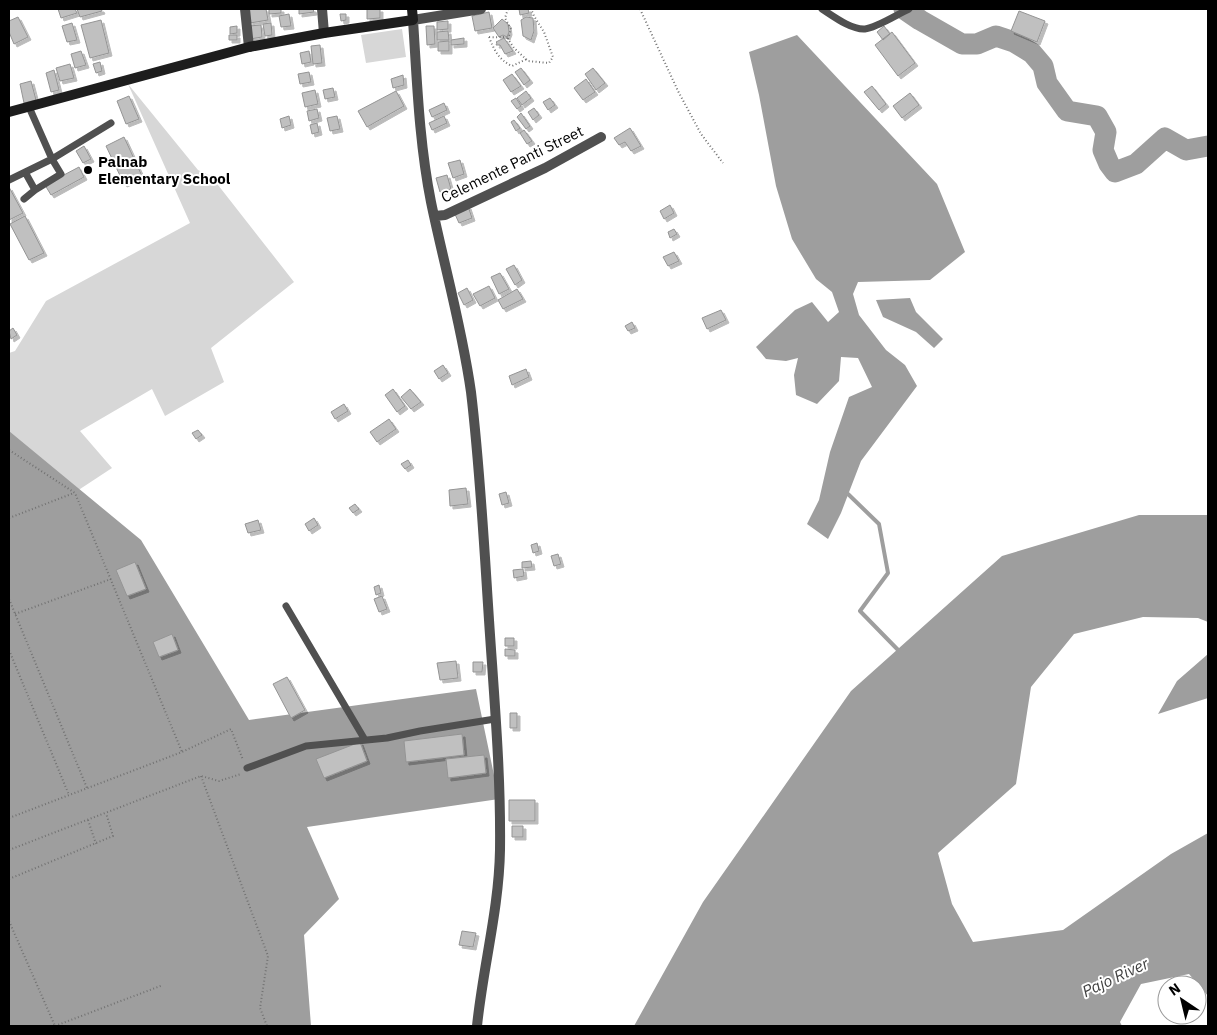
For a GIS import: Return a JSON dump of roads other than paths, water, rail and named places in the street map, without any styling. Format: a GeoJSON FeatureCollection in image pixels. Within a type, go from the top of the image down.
{"type":"FeatureCollection","features":[{"type":"Feature","properties":{"kind":"street"},"geometry":{"type":"LineString","coordinates":[[245,9],[249,47]]}},
{"type":"Feature","properties":{"kind":"street"},"geometry":{"type":"LineString","coordinates":[[322,9],[324,33]]}},
{"type":"Feature","properties":{"kind":"street"},"geometry":{"type":"LineString","coordinates":[[9,112],[249,47],[412,14],[481,9]]}},
{"type":"Feature","properties":{"kind":"street"},"geometry":{"type":"LineString","coordinates":[[412,14],[421,134],[426,171],[458,313],[471,392],[485,555],[495,719],[500,850],[498,891],[481,986],[477,1026]]}},
{"type":"Feature","properties":{"kind":"street","name":"Celemente Panti Street"},"geometry":{"type":"LineString","coordinates":[[435,216],[445,215],[545,168],[601,137]]}},
{"type":"Feature","properties":{"kind":"lane"},"geometry":{"type":"LineString","coordinates":[[822,9],[845,23],[864,29],[909,9]]}},
{"type":"Feature","properties":{"kind":"lane"},"geometry":{"type":"LineString","coordinates":[[24,199],[61,174],[52,159],[29,107]]}},
{"type":"Feature","properties":{"kind":"lane"},"geometry":{"type":"LineString","coordinates":[[9,180],[52,159],[111,123]]}},
{"type":"Feature","properties":{"kind":"lane"},"geometry":{"type":"LineString","coordinates":[[25,172],[35,190]]}},
{"type":"Feature","properties":{"kind":"lane"},"geometry":{"type":"LineString","coordinates":[[286,606],[364,740]]}},
{"type":"Feature","properties":{"kind":"lane"},"geometry":{"type":"LineString","coordinates":[[246,768],[306,746],[388,738],[495,719]]}},
{"type":"Feature","properties":{"kind":"water"},"geometry":{"type":"Polygon","coordinates":[[[797,35],[937,184],[965,252],[930,280],[858,282],[853,294],[859,315],[886,350],[905,365],[917,386],[861,461],[841,513],[828,539],[807,524],[819,500],[830,452],[849,397],[872,387],[858,358],[841,357],[839,381],[817,404],[796,395],[794,375],[798,358],[786,361],[766,359],[756,347],[795,310],[812,302],[828,322],[839,312],[832,292],[816,279],[792,239],[776,186],[749,52],[797,35]]]}},
{"type":"Feature","properties":{"kind":"water"},"geometry":{"type":"Polygon","coordinates":[[[910,298],[916,312],[943,339],[934,348],[916,332],[883,317],[876,300],[910,298]]]}},
{"type":"Feature","properties":{"kind":"water"},"geometry":{"type":"Polygon","coordinates":[[[9,431],[141,540],[249,720],[476,689],[499,799],[307,827],[339,899],[304,935],[311,1026],[9,1026],[9,431]]]}},
{"type":"Feature","properties":{"kind":"water","name":"Pajo River"},"geometry":{"type":"Polygon","coordinates":[[[1139,515],[1208,515],[1208,622],[1198,618],[1143,617],[1074,634],[1031,687],[1016,784],[938,853],[952,904],[973,942],[1063,930],[1171,854],[1208,833],[1208,996],[1207,975],[1157,975],[1157,981],[1141,984],[1120,1022],[1122,1026],[634,1026],[703,902],[851,691],[1002,556],[1139,515]]]}},
{"type":"Feature","properties":{"kind":"water"},"geometry":{"type":"Polygon","coordinates":[[[1208,654],[1208,698],[1158,714],[1177,681],[1208,654]]]}},
{"type":"Feature","properties":{"kind":"waterway"},"geometry":{"type":"LineString","coordinates":[[904,9],[962,44],[977,44],[996,36],[1014,42],[1032,53],[1043,66],[1047,83],[1067,111],[1097,116],[1106,132],[1103,150],[1115,172],[1136,164],[1165,138],[1186,150],[1208,146]]}},
{"type":"Feature","properties":{"kind":"waterway"},"geometry":{"type":"LineString","coordinates":[[848,494],[879,524],[888,573],[860,611],[901,653]]}},
{"type":"Feature","properties":{"kind":"place","name":"Palnab Elementary School"},"geometry":{"type":"Point","coordinates":[88,170]}}]}
